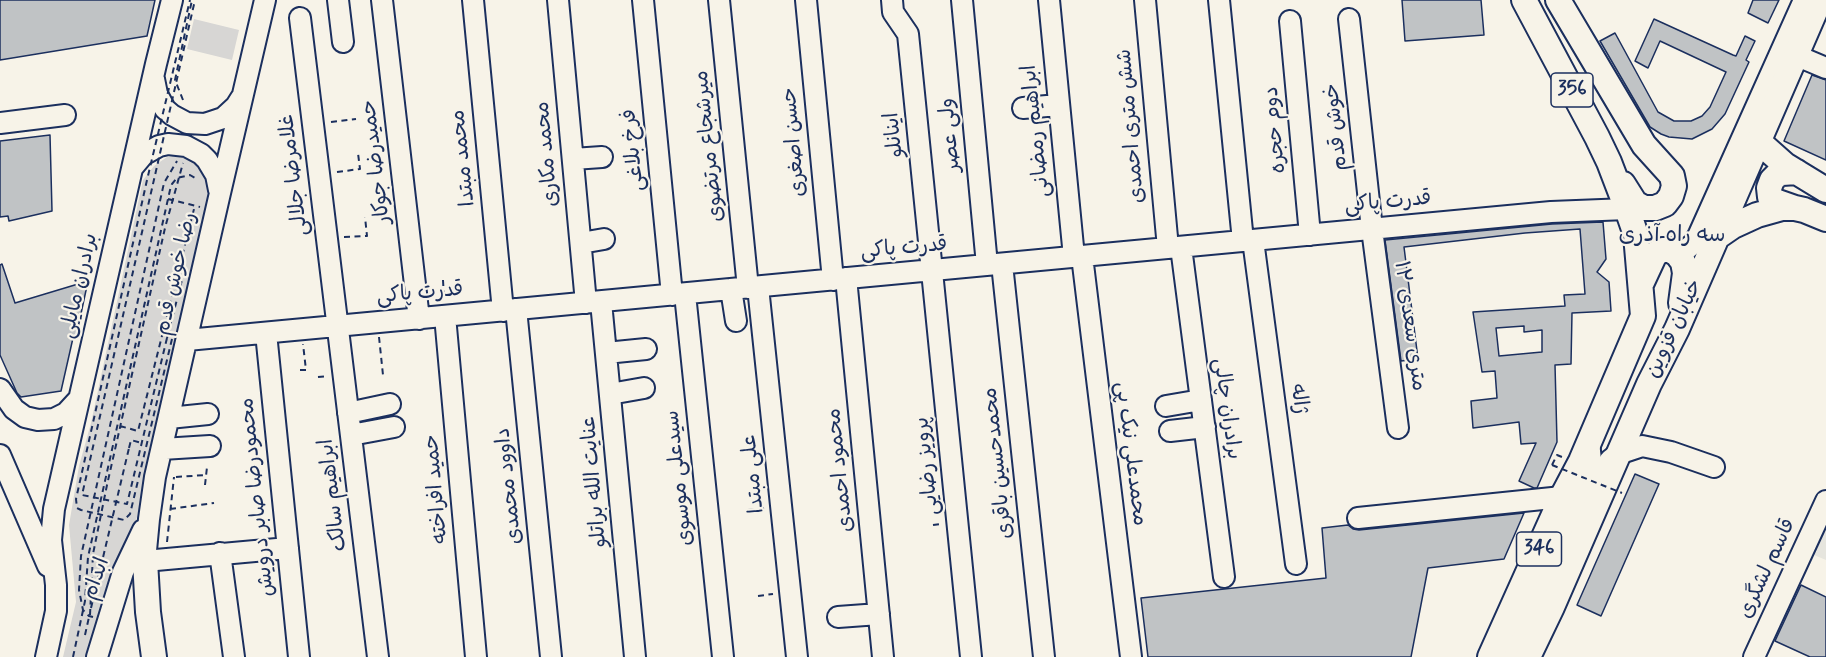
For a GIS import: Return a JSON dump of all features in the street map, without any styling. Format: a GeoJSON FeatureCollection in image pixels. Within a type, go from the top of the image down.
{"type":"FeatureCollection","features":[{"type":"Feature","properties":{"kind":"main road","name":"356"},"geometry":{"type":"LineString","coordinates":[[1524,0],[1609,162],[1635,203],[1644,208],[1655,208],[1665,204],[1674,186],[1672,176],[1644,145],[1560,1]]}},
{"type":"Feature","properties":{"kind":"main road","name":"خیابان قزوین"},"geometry":{"type":"LineString","coordinates":[[1528,657],[1649,384],[1677,329],[1718,237],[1820,0]]}},
{"type":"Feature","properties":{"kind":"main road"},"geometry":{"type":"LineString","coordinates":[[1758,141],[1778,159],[1826,190]]}},
{"type":"Feature","properties":{"kind":"main road","name":"356"},"geometry":{"type":"LineString","coordinates":[[1609,162],[1636,235],[1641,285]]}},
{"type":"Feature","properties":{"kind":"main road"},"geometry":{"type":"LineString","coordinates":[[1797,172],[1776,175],[1768,188],[1770,197],[1775,201],[1826,219]]}},
{"type":"Feature","properties":{"kind":"main road"},"geometry":{"type":"LineString","coordinates":[[1718,237],[1733,226],[1756,215],[1782,208],[1795,208]]}},
{"type":"Feature","properties":{"kind":"main road"},"geometry":{"type":"LineString","coordinates":[[1641,285],[1655,254],[1662,250],[1670,250],[1677,254],[1683,262],[1685,273],[1677,329]]}},
{"type":"Feature","properties":{"kind":"main road","name":"خیابان قزوین"},"geometry":{"type":"LineString","coordinates":[[1490,657],[1589,441],[1643,316],[1641,285]]}},
{"type":"Feature","properties":{"kind":"main road"},"geometry":{"type":"LineString","coordinates":[[1589,441],[1618,454]]}},
{"type":"Feature","properties":{"kind":"main road"},"geometry":{"type":"LineString","coordinates":[[154,657],[148,612],[156,560]]}},
{"type":"Feature","properties":{"kind":"street","name":"برادران مایلی"},"geometry":{"type":"LineString","coordinates":[[46,657],[56,611],[56,585],[51,540],[54,510],[172,0]]}},
{"type":"Feature","properties":{"kind":"street","name":"رضا خوش قدم"},"geometry":{"type":"LineString","coordinates":[[156,560],[149,519],[165,477],[162,449],[169,418],[180,340],[219,193],[265,0]]}},
{"type":"Feature","properties":{"kind":"street"},"geometry":{"type":"LineString","coordinates":[[338,0],[343,42]]}},
{"type":"Feature","properties":{"kind":"street","name":"حمیدرضا جوکار"},"geometry":{"type":"LineString","coordinates":[[382,0],[419,319]]}},
{"type":"Feature","properties":{"kind":"street","name":"محمد مبتدا"},"geometry":{"type":"LineString","coordinates":[[473,0],[510,310]]}},
{"type":"Feature","properties":{"kind":"street","name":"محمد مکاری"},"geometry":{"type":"LineString","coordinates":[[558,0],[581,243],[594,302]]}},
{"type":"Feature","properties":{"kind":"street","name":"فرخ بلاغی"},"geometry":{"type":"LineString","coordinates":[[643,0],[679,294]]}},
{"type":"Feature","properties":{"kind":"street","name":"میرشجاع مرتضوی"},"geometry":{"type":"LineString","coordinates":[[719,0],[746,288]]}},
{"type":"Feature","properties":{"kind":"street","name":"حسن اصغری"},"geometry":{"type":"LineString","coordinates":[[806,0],[839,279]]}},
{"type":"Feature","properties":{"kind":"street","name":"اینانلو"},"geometry":{"type":"LineString","coordinates":[[892,0],[893,12],[909,34],[933,270]]}},
{"type":"Feature","properties":{"kind":"street","name":"ولی عصر"},"geometry":{"type":"LineString","coordinates":[[962,0],[994,265]]}},
{"type":"Feature","properties":{"kind":"street","name":"ابراهیم رمضانی"},"geometry":{"type":"LineString","coordinates":[[1049,0],[1059,105],[1078,257]]}},
{"type":"Feature","properties":{"kind":"street","name":"شش متری احمدی"},"geometry":{"type":"LineString","coordinates":[[1145,0],[1174,248]]}},
{"type":"Feature","properties":{"kind":"street","name":"ژاله"},"geometry":{"type":"LineString","coordinates":[[1219,0],[1248,241],[1296,564]]}},
{"type":"Feature","properties":{"kind":"street"},"geometry":{"type":"LineString","coordinates":[[1677,254],[1694,243],[1699,234],[1804,0]]}},
{"type":"Feature","properties":{"kind":"street","name":"غلامرضا جلالی"},"geometry":{"type":"LineString","coordinates":[[300,18],[337,326]]}},
{"type":"Feature","properties":{"kind":"street","name":"خوش قدم"},"geometry":{"type":"LineString","coordinates":[[1349,19],[1372,229]]}},
{"type":"Feature","properties":{"kind":"street","name":"دوم حجره"},"geometry":{"type":"LineString","coordinates":[[1290,21],[1310,235]]}},
{"type":"Feature","properties":{"kind":"street"},"geometry":{"type":"LineString","coordinates":[[1795,55],[1826,68]]}},
{"type":"Feature","properties":{"kind":"street"},"geometry":{"type":"LineString","coordinates":[[156,64],[155,85],[160,102],[172,115],[187,123],[205,124],[223,118],[236,106],[244,91]]}},
{"type":"Feature","properties":{"kind":"street"},"geometry":{"type":"LineString","coordinates":[[1023,108],[1059,105]]}},
{"type":"Feature","properties":{"kind":"street"},"geometry":{"type":"LineString","coordinates":[[0,123],[65,115]]}},
{"type":"Feature","properties":{"kind":"street"},"geometry":{"type":"LineString","coordinates":[[132,169],[150,149],[168,144],[186,146],[201,153],[207,160],[216,175],[219,193]]}},
{"type":"Feature","properties":{"kind":"street"},"geometry":{"type":"LineString","coordinates":[[573,159],[602,157]]}},
{"type":"Feature","properties":{"kind":"street","name":"قدرت پاکی"},"geometry":{"type":"LineString","coordinates":[[180,340],[1551,212],[1627,209]]}},
{"type":"Feature","properties":{"kind":"street","name":"۱۲ متری سعدی"},"geometry":{"type":"LineString","coordinates":[[1372,229],[1398,428]]}},
{"type":"Feature","properties":{"kind":"street"},"geometry":{"type":"LineString","coordinates":[[581,243],[604,239]]}},
{"type":"Feature","properties":{"kind":"street","name":"برادران چالی"},"geometry":{"type":"LineString","coordinates":[[1174,248],[1201,400],[1224,577]]}},
{"type":"Feature","properties":{"kind":"street","name":"محمدعلی نیک پی"},"geometry":{"type":"LineString","coordinates":[[1078,257],[1131,657]]}},
{"type":"Feature","properties":{"kind":"street","name":"محمدحسین باقری"},"geometry":{"type":"LineString","coordinates":[[994,265],[1044,657]]}},
{"type":"Feature","properties":{"kind":"street","name":"پرویز رضایی"},"geometry":{"type":"LineString","coordinates":[[933,270],[970,657]]}},
{"type":"Feature","properties":{"kind":"street","name":"محمود احمدی"},"geometry":{"type":"LineString","coordinates":[[839,279],[883,657]]}},
{"type":"Feature","properties":{"kind":"street"},"geometry":{"type":"LineString","coordinates":[[736,321],[746,288]]}},
{"type":"Feature","properties":{"kind":"street","name":"علی مبتدا"},"geometry":{"type":"LineString","coordinates":[[746,288],[798,657]]}},
{"type":"Feature","properties":{"kind":"street","name":"سیدعلی موسوی"},"geometry":{"type":"LineString","coordinates":[[679,294],[723,657]]}},
{"type":"Feature","properties":{"kind":"street","name":"عنایت الله براتلو"},"geometry":{"type":"LineString","coordinates":[[594,302],[606,353],[636,657]]}},
{"type":"Feature","properties":{"kind":"street","name":"داوود محمدی"},"geometry":{"type":"LineString","coordinates":[[510,310],[551,657]]}},
{"type":"Feature","properties":{"kind":"street","name":"حمید افراخته"},"geometry":{"type":"LineString","coordinates":[[445,316],[476,657]]}},
{"type":"Feature","properties":{"kind":"street","name":"ابراهیم سالک"},"geometry":{"type":"LineString","coordinates":[[337,326],[378,657]]}},
{"type":"Feature","properties":{"kind":"street","name":"محمودرضا صابر درویش"},"geometry":{"type":"LineString","coordinates":[[266,333],[299,657]]}},
{"type":"Feature","properties":{"kind":"street"},"geometry":{"type":"LineString","coordinates":[[606,353],[646,350]]}},
{"type":"Feature","properties":{"kind":"street"},"geometry":{"type":"LineString","coordinates":[[610,394],[644,388]]}},
{"type":"Feature","properties":{"kind":"street"},"geometry":{"type":"LineString","coordinates":[[0,389],[14,409],[25,417],[38,420],[54,419],[66,413],[78,400]]}},
{"type":"Feature","properties":{"kind":"street"},"geometry":{"type":"LineString","coordinates":[[1167,406],[1201,400]]}},
{"type":"Feature","properties":{"kind":"street"},"geometry":{"type":"LineString","coordinates":[[348,413],[390,404]]}},
{"type":"Feature","properties":{"kind":"street"},"geometry":{"type":"LineString","coordinates":[[169,418],[208,414]]}},
{"type":"Feature","properties":{"kind":"street"},"geometry":{"type":"LineString","coordinates":[[351,435],[394,427]]}},
{"type":"Feature","properties":{"kind":"street"},"geometry":{"type":"LineString","coordinates":[[1170,431],[1205,427]]}},
{"type":"Feature","properties":{"kind":"street"},"geometry":{"type":"LineString","coordinates":[[1509,657],[1592,471],[1589,441]]}},
{"type":"Feature","properties":{"kind":"street"},"geometry":{"type":"LineString","coordinates":[[162,449],[210,446]]}},
{"type":"Feature","properties":{"kind":"street"},"geometry":{"type":"LineString","coordinates":[[1592,471],[1618,454],[1642,446],[1671,452],[1714,467]]}},
{"type":"Feature","properties":{"kind":"street"},"geometry":{"type":"LineString","coordinates":[[0,455],[56,585]]}},
{"type":"Feature","properties":{"kind":"street"},"geometry":{"type":"LineString","coordinates":[[1358,518],[1562,497]]}},
{"type":"Feature","properties":{"kind":"street","name":"قاسم لشگری"},"geometry":{"type":"LineString","coordinates":[[1754,657],[1826,501]]}},
{"type":"Feature","properties":{"kind":"street","name":"ابدام"},"geometry":{"type":"LineString","coordinates":[[97,657],[99,617],[149,519]]}},
{"type":"Feature","properties":{"kind":"street"},"geometry":{"type":"LineString","coordinates":[[156,560],[288,548]]}},
{"type":"Feature","properties":{"kind":"street"},"geometry":{"type":"LineString","coordinates":[[220,553],[234,657]]}},
{"type":"Feature","properties":{"kind":"street"},"geometry":{"type":"LineString","coordinates":[[838,617],[879,614]]}},
{"type":"Feature","properties":{"kind":"path"},"geometry":{"type":"LineString","coordinates":[[185,104],[175,80],[193,0]]}},
{"type":"Feature","properties":{"kind":"path"},"geometry":{"type":"LineString","coordinates":[[180,340],[130,514],[124,520],[77,508],[76,499],[147,180],[193,0]]}},
{"type":"Feature","properties":{"kind":"path"},"geometry":{"type":"LineString","coordinates":[[184,272],[127,504],[82,495],[193,0]]}},
{"type":"Feature","properties":{"kind":"path"},"geometry":{"type":"LineString","coordinates":[[313,124],[356,119]]}},
{"type":"Feature","properties":{"kind":"path"},"geometry":{"type":"LineString","coordinates":[[99,617],[93,554],[165,228],[180,177],[186,146]]}},
{"type":"Feature","properties":{"kind":"path"},"geometry":{"type":"LineString","coordinates":[[83,610],[79,590],[81,556],[86,532],[164,183],[186,146]]}},
{"type":"Feature","properties":{"kind":"path"},"geometry":{"type":"LineString","coordinates":[[319,174],[360,169],[358,153]]}},
{"type":"Feature","properties":{"kind":"path"},"geometry":{"type":"LineString","coordinates":[[73,657],[83,610],[88,557],[171,184],[180,177],[190,175],[200,181]]}},
{"type":"Feature","properties":{"kind":"path"},"geometry":{"type":"LineString","coordinates":[[168,199],[200,206]]}},
{"type":"Feature","properties":{"kind":"path"},"geometry":{"type":"LineString","coordinates":[[120,426],[138,431],[195,205]]}},
{"type":"Feature","properties":{"kind":"path"},"geometry":{"type":"LineString","coordinates":[[326,238],[368,236],[365,217]]}},
{"type":"Feature","properties":{"kind":"path"},"geometry":{"type":"LineString","coordinates":[[377,323],[383,375]]}},
{"type":"Feature","properties":{"kind":"path"},"geometry":{"type":"LineString","coordinates":[[300,370],[306,369],[301,330]]}},
{"type":"Feature","properties":{"kind":"path"},"geometry":{"type":"LineString","coordinates":[[85,636],[99,617],[131,440],[142,443]]}},
{"type":"Feature","properties":{"kind":"path"},"geometry":{"type":"LineString","coordinates":[[1557,456],[1552,465],[1622,493]]}},
{"type":"Feature","properties":{"kind":"path"},"geometry":{"type":"LineString","coordinates":[[205,485],[207,466]]}},
{"type":"Feature","properties":{"kind":"path"},"geometry":{"type":"LineString","coordinates":[[156,560],[170,509],[165,477],[206,476]]}},
{"type":"Feature","properties":{"kind":"path"},"geometry":{"type":"LineString","coordinates":[[170,509],[214,503]]}},
{"type":"Feature","properties":{"kind":"path"},"geometry":{"type":"LineString","coordinates":[[83,610],[99,617]]}},
{"type":"Feature","properties":{"kind":"shaded area"},"geometry":{"type":"Polygon","coordinates":[[[194,19],[239,30],[232,60],[187,49],[194,19]]]}},
{"type":"Feature","properties":{"kind":"shaded area"},"geometry":{"type":"Polygon","coordinates":[[[179,155],[195,159],[209,173],[211,202],[137,517],[108,601],[94,657],[63,657],[76,602],[69,525],[79,466],[91,423],[143,180],[154,166],[167,157],[179,155]]]}},
{"type":"Feature","properties":{"kind":"shaded area"},"geometry":{"type":"Polygon","coordinates":[[[1826,529],[1826,560],[1814,555],[1826,529]]]}},
{"type":"Feature","properties":{"kind":"building"},"geometry":{"type":"Polygon","coordinates":[[[0,0],[155,0],[147,36],[0,60],[0,0]]]}},
{"type":"Feature","properties":{"kind":"building"},"geometry":{"type":"Polygon","coordinates":[[[1402,0],[1481,0],[1484,35],[1405,41],[1402,0]]]}},
{"type":"Feature","properties":{"kind":"building"},"geometry":{"type":"Polygon","coordinates":[[[1753,0],[1779,0],[1768,23],[1748,13],[1753,0]]]}},
{"type":"Feature","properties":{"kind":"building"},"geometry":{"type":"Polygon","coordinates":[[[1654,19],[1736,56],[1745,36],[1755,41],[1746,60],[1749,62],[1725,114],[1712,129],[1692,139],[1669,137],[1650,127],[1600,41],[1615,33],[1658,112],[1674,121],[1691,121],[1702,116],[1710,107],[1726,72],[1660,41],[1648,68],[1635,61],[1654,19]]]}},
{"type":"Feature","properties":{"kind":"building"},"geometry":{"type":"Polygon","coordinates":[[[1812,75],[1826,80],[1826,160],[1784,141],[1812,75]]]}},
{"type":"Feature","properties":{"kind":"building"},"geometry":{"type":"Polygon","coordinates":[[[50,135],[52,211],[9,221],[8,216],[0,217],[0,141],[50,135]]]}},
{"type":"Feature","properties":{"kind":"building"},"geometry":{"type":"Polygon","coordinates":[[[1603,222],[1606,259],[1597,272],[1609,282],[1611,311],[1572,313],[1571,364],[1555,365],[1557,442],[1537,488],[1534,488],[1519,481],[1536,443],[1521,444],[1519,422],[1473,428],[1471,401],[1497,398],[1495,371],[1482,372],[1473,312],[1565,306],[1564,295],[1585,294],[1580,229],[1404,247],[1418,359],[1401,361],[1385,240],[1552,224],[1603,222]],[[1524,326],[1496,328],[1499,356],[1542,352],[1542,330],[1524,332],[1524,326]]]}},
{"type":"Feature","properties":{"kind":"building"},"geometry":{"type":"Polygon","coordinates":[[[2,264],[15,303],[88,281],[61,391],[21,397],[17,393],[0,355],[0,265],[2,264]]]}},
{"type":"Feature","properties":{"kind":"building"},"geometry":{"type":"Polygon","coordinates":[[[1635,474],[1659,484],[1601,616],[1577,605],[1635,474]]]}},
{"type":"Feature","properties":{"kind":"building"},"geometry":{"type":"Polygon","coordinates":[[[1524,513],[1504,559],[1428,568],[1411,657],[1148,657],[1141,598],[1326,578],[1322,528],[1348,525],[1359,530],[1524,513]]]}},
{"type":"Feature","properties":{"kind":"building"},"geometry":{"type":"Polygon","coordinates":[[[1801,585],[1826,597],[1826,657],[1810,657],[1775,641],[1801,585]]]}},
{"type":"Feature","properties":{"kind":"district","name":"سه راه آذری"},"geometry":{"type":"Point","coordinates":[1672,236]}}]}
